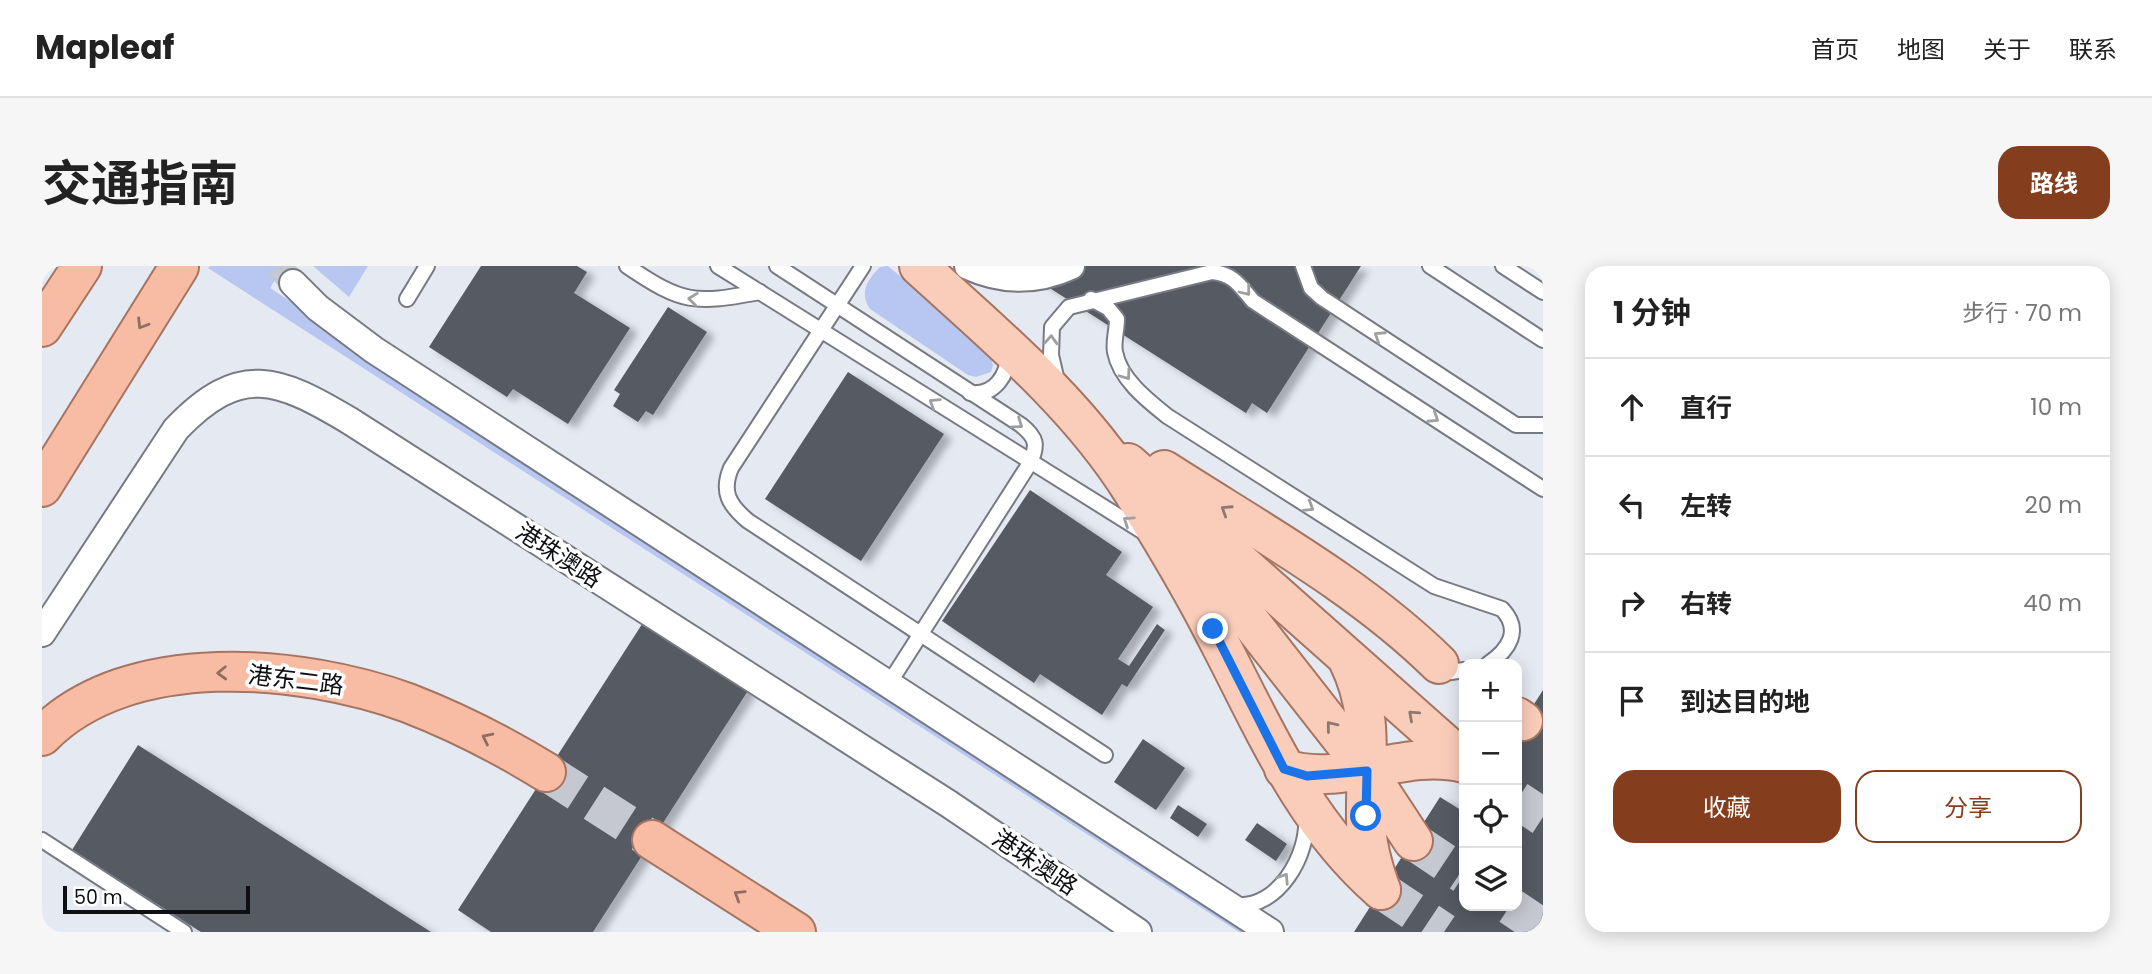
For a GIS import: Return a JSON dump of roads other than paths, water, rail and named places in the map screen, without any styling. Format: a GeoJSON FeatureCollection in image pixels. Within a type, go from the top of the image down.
{"type":"FeatureCollection","features":[{"type":"Feature","properties":{"kind":"highway"},"geometry":{"type":"LineString","coordinates":[[42,327],[82,266]]}},
{"type":"Feature","properties":{"kind":"highway"},"geometry":{"type":"LineString","coordinates":[[42,487],[179,266]]}},
{"type":"Feature","properties":{"kind":"highway","name":"港东二路"},"geometry":{"type":"LineString","coordinates":[[42,736],[70,712],[121,688],[146,681],[228,673],[293,676],[354,687],[406,702],[490,739],[546,772]]}},
{"type":"Feature","properties":{"kind":"highway"},"geometry":{"type":"LineString","coordinates":[[652,840],[796,932]]}},
{"type":"Feature","properties":{"kind":"main road"},"geometry":{"type":"LineString","coordinates":[[919,266],[1137,471],[1459,758]]}},
{"type":"Feature","properties":{"kind":"main road"},"geometry":{"type":"LineString","coordinates":[[938,266],[1001,341]]}},
{"type":"Feature","properties":{"kind":"main road"},"geometry":{"type":"LineString","coordinates":[[1073,412],[1132,491],[1190,589],[1292,783],[1340,851],[1381,890],[1370,859],[1366,823],[1367,771],[1363,696],[1345,655]]}},
{"type":"Feature","properties":{"kind":"main road"},"geometry":{"type":"LineString","coordinates":[[1073,412],[1337,582],[1455,672]]}},
{"type":"Feature","properties":{"kind":"main road"},"geometry":{"type":"LineString","coordinates":[[1137,471],[1223,587],[1367,771],[1413,841]]}},
{"type":"Feature","properties":{"kind":"main road"},"geometry":{"type":"LineString","coordinates":[[1216,541],[1455,672]]}},
{"type":"Feature","properties":{"kind":"main road"},"geometry":{"type":"LineString","coordinates":[[1292,783],[1307,776],[1367,771],[1425,759],[1447,758],[1459,761]]}},
{"type":"Feature","properties":{"kind":"street"},"geometry":{"type":"LineString","coordinates":[[968,266],[1008,279],[1031,278],[1071,266]]}},
{"type":"Feature","properties":{"kind":"street"},"geometry":{"type":"LineString","coordinates":[[293,283],[318,308],[374,350],[890,682],[1270,932]]}},
{"type":"Feature","properties":{"kind":"street","name":"港珠澳路"},"geometry":{"type":"LineString","coordinates":[[42,633],[176,429],[198,406],[220,391],[251,383],[286,388],[318,402],[362,428],[949,804],[1138,932]]}},
{"type":"Feature","properties":{"kind":"lane"},"geometry":{"type":"LineString","coordinates":[[407,299],[427,266]]}},
{"type":"Feature","properties":{"kind":"lane"},"geometry":{"type":"LineString","coordinates":[[627,266],[663,290],[684,299],[710,301],[760,292]]}},
{"type":"Feature","properties":{"kind":"lane"},"geometry":{"type":"LineString","coordinates":[[718,266],[1030,463],[1126,519],[1149,536],[1190,589]]}},
{"type":"Feature","properties":{"kind":"lane"},"geometry":{"type":"LineString","coordinates":[[777,266],[1030,432],[1036,448],[1030,463],[890,682]]}},
{"type":"Feature","properties":{"kind":"lane"},"geometry":{"type":"LineString","coordinates":[[863,266],[732,468],[726,480],[725,494],[733,508],[748,521],[1105,755]]}},
{"type":"Feature","properties":{"kind":"lane"},"geometry":{"type":"LineString","coordinates":[[1303,266],[1311,288],[1322,298],[1516,425],[1543,425]]}},
{"type":"Feature","properties":{"kind":"lane"},"geometry":{"type":"LineString","coordinates":[[1430,266],[1543,340]]}},
{"type":"Feature","properties":{"kind":"lane"},"geometry":{"type":"LineString","coordinates":[[1503,266],[1543,292]]}},
{"type":"Feature","properties":{"kind":"lane"},"geometry":{"type":"LineString","coordinates":[[1073,412],[1051,355],[1052,327],[1069,307],[1091,299],[1212,272],[1232,277],[1253,301],[1543,489]]}},
{"type":"Feature","properties":{"kind":"lane"},"geometry":{"type":"LineString","coordinates":[[1091,299],[1108,308],[1117,319],[1114,341],[1120,369],[1150,403],[1167,416],[1434,586],[1502,610],[1510,617],[1514,629],[1511,639],[1503,653],[1495,659]]}},
{"type":"Feature","properties":{"kind":"lane"},"geometry":{"type":"LineString","coordinates":[[970,393],[988,392],[1000,382],[1008,366],[1001,341]]}},
{"type":"Feature","properties":{"kind":"lane"},"geometry":{"type":"LineString","coordinates":[[1228,904],[1253,905],[1274,894],[1301,853],[1306,840],[1306,816],[1292,783]]}},
{"type":"Feature","properties":{"kind":"lane"},"geometry":{"type":"LineString","coordinates":[[42,840],[184,932]]}},
{"type":"Feature","properties":{"kind":"tunnel"},"geometry":{"type":"LineString","coordinates":[[279,266],[293,283]]}},
{"type":"Feature","properties":{"kind":"tunnel"},"geometry":{"type":"LineString","coordinates":[[546,772],[652,840]]}},
{"type":"Feature","properties":{"kind":"tunnel"},"geometry":{"type":"LineString","coordinates":[[1522,803],[1543,817]]}},
{"type":"Feature","properties":{"kind":"tunnel"},"geometry":{"type":"LineString","coordinates":[[1413,841],[1459,872]]}},
{"type":"Feature","properties":{"kind":"tunnel"},"geometry":{"type":"LineString","coordinates":[[1381,890],[1444,932]]}},
{"type":"Feature","properties":{"kind":"tunnel"},"geometry":{"type":"LineString","coordinates":[[1518,911],[1543,928]]}}]}
